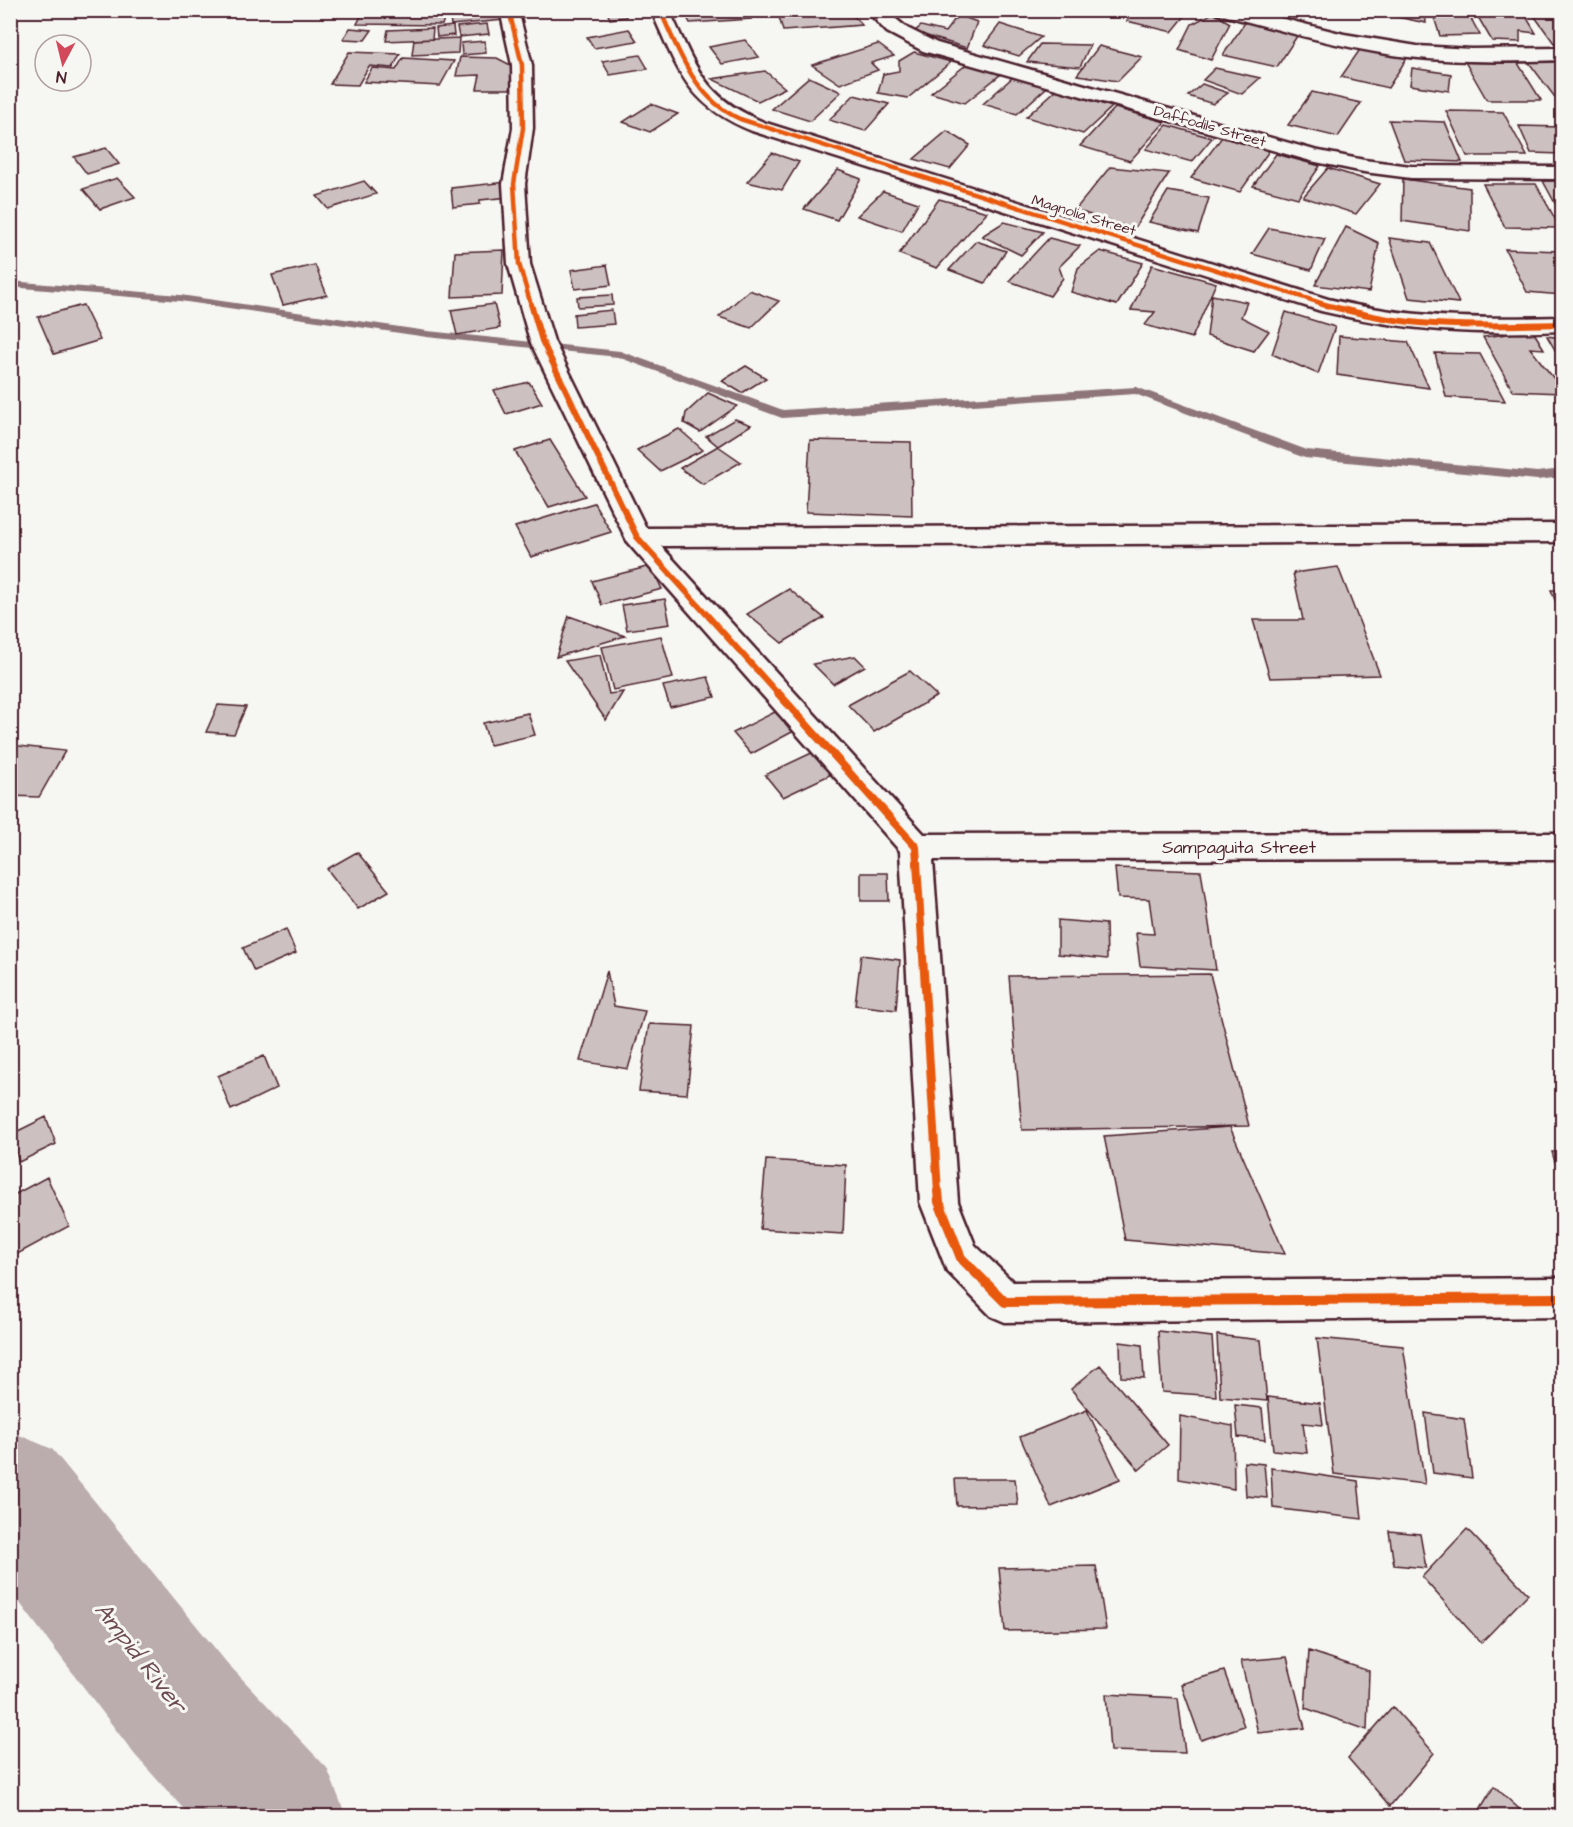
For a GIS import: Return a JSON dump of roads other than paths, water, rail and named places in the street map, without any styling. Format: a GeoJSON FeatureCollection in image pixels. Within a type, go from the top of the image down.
{"type":"FeatureCollection","features":[{"type":"Feature","properties":{"kind":"street"},"geometry":{"type":"LineString","coordinates":[[509,10],[522,65],[523,128],[514,184],[519,264],[545,350],[637,537],[916,847],[939,1202],[961,1258],[1005,1302],[1563,1298]]}},
{"type":"Feature","properties":{"kind":"street","name":"Magnolia Street"},"geometry":{"type":"LineString","coordinates":[[660,10],[693,79],[708,98],[729,114],[759,127],[1373,317],[1419,323],[1480,326],[1563,324]]}},
{"type":"Feature","properties":{"kind":"street","name":"Daffodils Street"},"geometry":{"type":"LineString","coordinates":[[875,10],[885,23],[903,35],[930,47],[1311,154],[1364,166],[1411,172],[1563,173]]}},
{"type":"Feature","properties":{"kind":"street"},"geometry":{"type":"LineString","coordinates":[[1225,10],[1338,38],[1408,51],[1473,55],[1563,54]]}},
{"type":"Feature","properties":{"kind":"street"},"geometry":{"type":"LineString","coordinates":[[637,537],[1563,533]]}},
{"type":"Feature","properties":{"kind":"street","name":"Sampaguita Street"},"geometry":{"type":"LineString","coordinates":[[916,847],[1563,846]]}},
{"type":"Feature","properties":{"kind":"waterway"},"geometry":{"type":"LineString","coordinates":[[10,284],[180,298],[427,334],[620,354],[782,414],[1136,390],[1305,454],[1537,476],[1562,473]]}},
{"type":"Feature","properties":{"kind":"waterway","name":"Ampid River"},"geometry":{"type":"LineString","coordinates":[[10,1491],[181,1709],[279,1816]]}}]}
